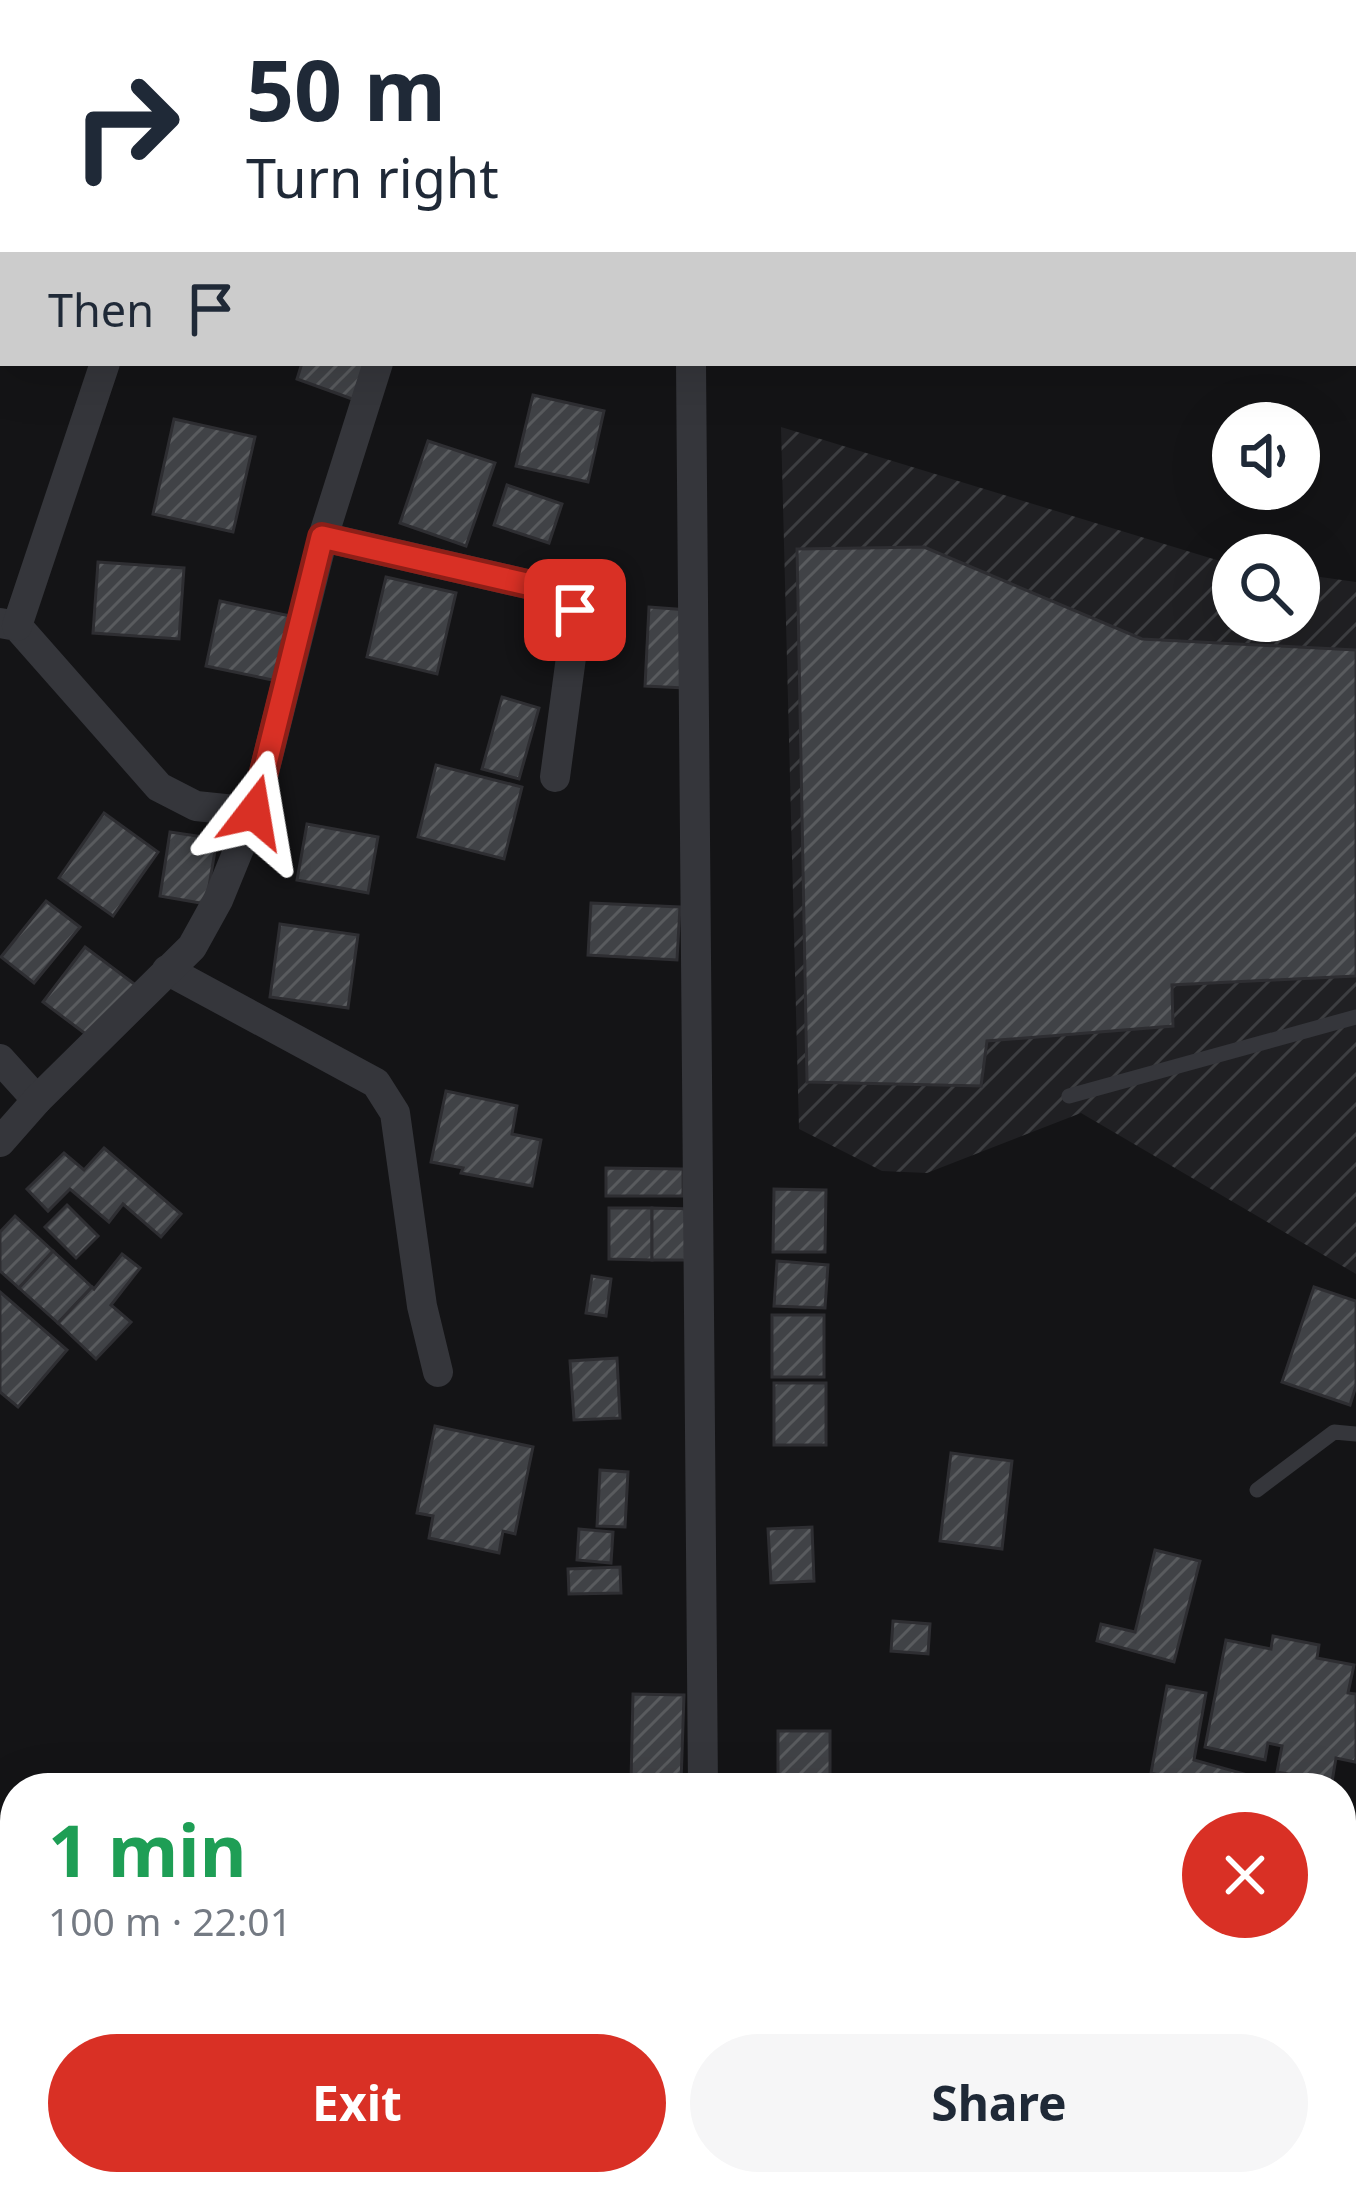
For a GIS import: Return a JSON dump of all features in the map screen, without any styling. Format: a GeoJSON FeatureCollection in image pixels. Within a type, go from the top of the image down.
{"type":"FeatureCollection","features":[{"type":"Feature","properties":{"kind":"street"},"geometry":{"type":"LineString","coordinates":[[104,366],[9,624],[159,787],[196,806],[254,812]]}},
{"type":"Feature","properties":{"kind":"street"},"geometry":{"type":"LineString","coordinates":[[0,1142],[204,928],[254,812],[322,537],[377,366]]}},
{"type":"Feature","properties":{"kind":"street"},"geometry":{"type":"LineString","coordinates":[[691,366],[703,1773]]}},
{"type":"Feature","properties":{"kind":"street"},"geometry":{"type":"LineString","coordinates":[[322,537],[553,590],[572,602],[576,620],[555,777]]}},
{"type":"Feature","properties":{"kind":"street"},"geometry":{"type":"LineString","coordinates":[[167,970],[376,1083],[395,1112],[422,1306],[438,1372]]}},
{"type":"Feature","properties":{"kind":"street"},"geometry":{"type":"LineString","coordinates":[[0,1059],[37,1100]]}},
{"type":"Feature","properties":{"kind":"lane"},"geometry":{"type":"LineString","coordinates":[[1069,1096],[1356,1017]]}},
{"type":"Feature","properties":{"kind":"lane"},"geometry":{"type":"LineString","coordinates":[[1257,1490],[1334,1432],[1356,1434]]}},
{"type":"Feature","properties":{"kind":"shaded area"},"geometry":{"type":"Polygon","coordinates":[[[781,427],[1212,559],[1212,642],[1320,642],[1320,577],[1356,582],[1356,1274],[1081,1113],[927,1173],[882,1171],[799,1129],[781,427]]]}},
{"type":"Feature","properties":{"kind":"building"},"geometry":{"type":"Polygon","coordinates":[[[301,366],[367,366],[355,400],[297,379],[301,366]]]}},
{"type":"Feature","properties":{"kind":"building"},"geometry":{"type":"Polygon","coordinates":[[[533,395],[604,411],[588,482],[516,466],[533,395]]]}},
{"type":"Feature","properties":{"kind":"building"},"geometry":{"type":"Polygon","coordinates":[[[174,419],[255,437],[233,532],[153,514],[174,419]]]}},
{"type":"Feature","properties":{"kind":"building"},"geometry":{"type":"Polygon","coordinates":[[[428,441],[495,463],[466,546],[400,523],[428,441]]]}},
{"type":"Feature","properties":{"kind":"building"},"geometry":{"type":"Polygon","coordinates":[[[507,485],[562,504],[549,543],[494,525],[507,485]]]}},
{"type":"Feature","properties":{"kind":"building"},"geometry":{"type":"Polygon","coordinates":[[[924,547],[1142,639],[1356,650],[1356,976],[1172,985],[1173,1026],[987,1041],[981,1086],[807,1082],[797,549],[924,547]]]}},
{"type":"Feature","properties":{"kind":"building"},"geometry":{"type":"Polygon","coordinates":[[[98,562],[184,568],[179,639],[93,633],[98,562]]]}},
{"type":"Feature","properties":{"kind":"building"},"geometry":{"type":"Polygon","coordinates":[[[386,577],[456,593],[437,674],[367,657],[386,577]]]}},
{"type":"Feature","properties":{"kind":"building"},"geometry":{"type":"Polygon","coordinates":[[[220,601],[290,616],[277,681],[206,666],[220,601]]]}},
{"type":"Feature","properties":{"kind":"building"},"geometry":{"type":"Polygon","coordinates":[[[649,607],[688,610],[684,688],[645,686],[649,607]]]}},
{"type":"Feature","properties":{"kind":"building"},"geometry":{"type":"Polygon","coordinates":[[[502,697],[539,708],[519,779],[482,769],[502,697]]]}},
{"type":"Feature","properties":{"kind":"building"},"geometry":{"type":"Polygon","coordinates":[[[436,765],[522,787],[504,859],[418,837],[436,765]]]}},
{"type":"Feature","properties":{"kind":"building"},"geometry":{"type":"Polygon","coordinates":[[[104,813],[158,852],[113,916],[59,878],[104,813]]]}},
{"type":"Feature","properties":{"kind":"building"},"geometry":{"type":"Polygon","coordinates":[[[307,824],[378,837],[368,893],[297,880],[307,824]]]}},
{"type":"Feature","properties":{"kind":"building"},"geometry":{"type":"Polygon","coordinates":[[[170,832],[217,839],[206,904],[160,896],[170,832]]]}},
{"type":"Feature","properties":{"kind":"building"},"geometry":{"type":"Polygon","coordinates":[[[46,901],[80,927],[34,983],[1,957],[46,901]]]}},
{"type":"Feature","properties":{"kind":"building"},"geometry":{"type":"Polygon","coordinates":[[[591,903],[680,907],[677,960],[588,955],[591,903]]]}},
{"type":"Feature","properties":{"kind":"building"},"geometry":{"type":"Polygon","coordinates":[[[280,924],[358,935],[348,1008],[270,997],[280,924]]]}},
{"type":"Feature","properties":{"kind":"building"},"geometry":{"type":"Polygon","coordinates":[[[85,947],[137,986],[95,1041],[43,1002],[85,947]]]}},
{"type":"Feature","properties":{"kind":"building"},"geometry":{"type":"Polygon","coordinates":[[[446,1091],[517,1106],[512,1134],[541,1140],[532,1186],[461,1173],[463,1168],[431,1162],[446,1091]]]}},
{"type":"Feature","properties":{"kind":"building"},"geometry":{"type":"Polygon","coordinates":[[[104,1148],[181,1214],[161,1237],[123,1204],[109,1222],[70,1189],[48,1211],[27,1189],[64,1153],[84,1170],[104,1148]]]}},
{"type":"Feature","properties":{"kind":"building"},"geometry":{"type":"Polygon","coordinates":[[[606,1168],[683,1169],[683,1196],[606,1196],[606,1168]]]}},
{"type":"Feature","properties":{"kind":"building"},"geometry":{"type":"Polygon","coordinates":[[[774,1189],[826,1190],[825,1252],[773,1252],[774,1189]]]}},
{"type":"Feature","properties":{"kind":"building"},"geometry":{"type":"Polygon","coordinates":[[[67,1205],[98,1236],[76,1258],[45,1227],[67,1205]]]}},
{"type":"Feature","properties":{"kind":"building"},"geometry":{"type":"Polygon","coordinates":[[[609,1208],[652,1208],[652,1260],[609,1259],[609,1208]]]}},
{"type":"Feature","properties":{"kind":"building"},"geometry":{"type":"Polygon","coordinates":[[[652,1208],[695,1209],[694,1260],[652,1260],[652,1208]]]}},
{"type":"Feature","properties":{"kind":"building"},"geometry":{"type":"Polygon","coordinates":[[[15,1216],[53,1251],[19,1288],[0,1271],[0,1232],[15,1216]]]}},
{"type":"Feature","properties":{"kind":"building"},"geometry":{"type":"Polygon","coordinates":[[[53,1251],[92,1287],[58,1323],[19,1288],[53,1251]]]}},
{"type":"Feature","properties":{"kind":"building"},"geometry":{"type":"Polygon","coordinates":[[[122,1254],[140,1268],[111,1305],[131,1322],[96,1359],[58,1323],[122,1254]]]}},
{"type":"Feature","properties":{"kind":"building"},"geometry":{"type":"Polygon","coordinates":[[[777,1261],[828,1265],[825,1308],[774,1306],[777,1261]]]}},
{"type":"Feature","properties":{"kind":"building"},"geometry":{"type":"Polygon","coordinates":[[[592,1276],[611,1279],[606,1316],[586,1313],[592,1276]]]}},
{"type":"Feature","properties":{"kind":"building"},"geometry":{"type":"Polygon","coordinates":[[[1314,1287],[1356,1301],[1356,1386],[1350,1405],[1282,1382],[1314,1287]]]}},
{"type":"Feature","properties":{"kind":"building"},"geometry":{"type":"Polygon","coordinates":[[[0,1292],[67,1350],[18,1407],[0,1392],[0,1292]]]}},
{"type":"Feature","properties":{"kind":"building"},"geometry":{"type":"Polygon","coordinates":[[[772,1315],[824,1315],[824,1377],[772,1377],[772,1315]]]}},
{"type":"Feature","properties":{"kind":"building"},"geometry":{"type":"Polygon","coordinates":[[[617,1358],[620,1418],[574,1420],[570,1361],[617,1358]]]}},
{"type":"Feature","properties":{"kind":"building"},"geometry":{"type":"Polygon","coordinates":[[[774,1383],[826,1383],[826,1445],[774,1445],[774,1383]]]}},
{"type":"Feature","properties":{"kind":"building"},"geometry":{"type":"Polygon","coordinates":[[[435,1426],[533,1447],[515,1534],[503,1531],[499,1553],[429,1538],[433,1516],[417,1513],[435,1426]]]}},
{"type":"Feature","properties":{"kind":"building"},"geometry":{"type":"Polygon","coordinates":[[[951,1453],[1012,1461],[1002,1549],[940,1541],[951,1453]]]}},
{"type":"Feature","properties":{"kind":"building"},"geometry":{"type":"Polygon","coordinates":[[[600,1470],[628,1472],[625,1527],[597,1526],[600,1470]]]}},
{"type":"Feature","properties":{"kind":"building"},"geometry":{"type":"Polygon","coordinates":[[[812,1527],[814,1581],[771,1583],[768,1529],[812,1527]]]}},
{"type":"Feature","properties":{"kind":"building"},"geometry":{"type":"Polygon","coordinates":[[[579,1529],[613,1532],[611,1563],[577,1560],[579,1529]]]}},
{"type":"Feature","properties":{"kind":"building"},"geometry":{"type":"Polygon","coordinates":[[[1155,1550],[1200,1561],[1174,1662],[1097,1641],[1101,1624],[1135,1632],[1155,1550]]]}},
{"type":"Feature","properties":{"kind":"building"},"geometry":{"type":"Polygon","coordinates":[[[620,1567],[621,1593],[569,1594],[568,1569],[620,1567]]]}},
{"type":"Feature","properties":{"kind":"building"},"geometry":{"type":"Polygon","coordinates":[[[893,1621],[930,1624],[928,1654],[891,1651],[893,1621]]]}},
{"type":"Feature","properties":{"kind":"building"},"geometry":{"type":"Polygon","coordinates":[[[1273,1636],[1319,1645],[1317,1658],[1354,1665],[1348,1693],[1356,1694],[1355,1762],[1336,1758],[1334,1773],[1282,1773],[1277,1772],[1282,1746],[1268,1743],[1265,1760],[1205,1747],[1226,1640],[1271,1649],[1273,1636]]]}},
{"type":"Feature","properties":{"kind":"building"},"geometry":{"type":"Polygon","coordinates":[[[1167,1686],[1206,1693],[1194,1760],[1240,1773],[1151,1773],[1167,1686]]]}},
{"type":"Feature","properties":{"kind":"building"},"geometry":{"type":"Polygon","coordinates":[[[633,1694],[684,1695],[681,1773],[631,1773],[633,1694]]]}},
{"type":"Feature","properties":{"kind":"building"},"geometry":{"type":"Polygon","coordinates":[[[778,1731],[830,1731],[830,1773],[778,1773],[778,1731]]]}},
{"type":"Feature","properties":{"kind":"route"},"geometry":{"type":"LineString","coordinates":[[254,812],[322,537],[553,590],[572,602],[575,610]]}}]}
